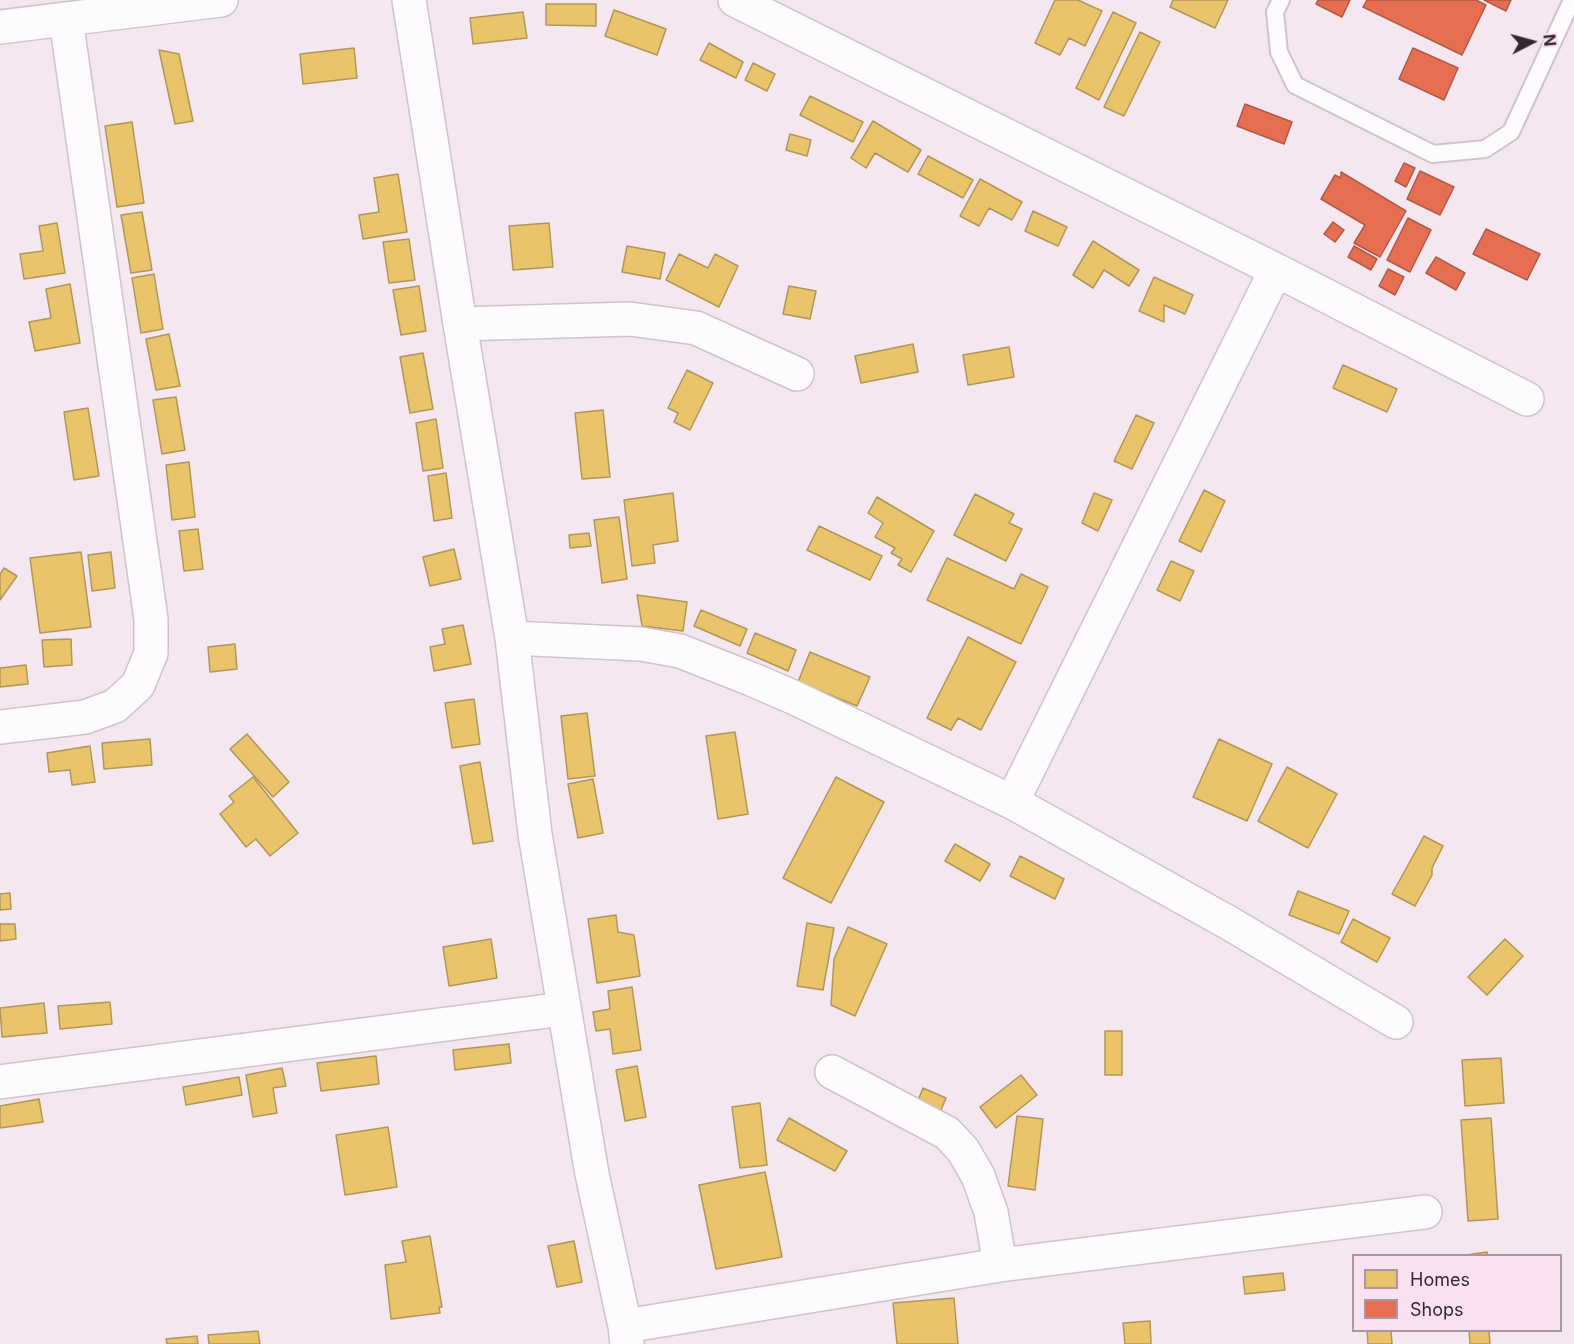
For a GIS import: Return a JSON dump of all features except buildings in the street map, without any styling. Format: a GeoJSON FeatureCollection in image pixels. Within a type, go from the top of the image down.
{"type":"FeatureCollection","features":[{"type":"Feature","properties":{"kind":"street"},"geometry":{"type":"LineString","coordinates":[[0,27],[221,0]]}},
{"type":"Feature","properties":{"kind":"street"},"geometry":{"type":"LineString","coordinates":[[409,0],[512,638],[535,834],[592,1174],[626,1335],[1000,1265],[1425,1212]]}},
{"type":"Feature","properties":{"kind":"street"},"geometry":{"type":"LineString","coordinates":[[735,0],[1276,270],[1527,399]]}},
{"type":"Feature","properties":{"kind":"street"},"geometry":{"type":"LineString","coordinates":[[0,727],[85,717],[115,706],[138,685],[151,652],[151,619],[66,19]]}},
{"type":"Feature","properties":{"kind":"street"},"geometry":{"type":"LineString","coordinates":[[1012,802],[1276,270]]}},
{"type":"Feature","properties":{"kind":"street"},"geometry":{"type":"LineString","coordinates":[[460,324],[630,319],[696,328],[796,374]]}},
{"type":"Feature","properties":{"kind":"street"},"geometry":{"type":"LineString","coordinates":[[512,638],[641,644],[680,651],[795,698],[1012,802],[1229,923],[1396,1022]]}},
{"type":"Feature","properties":{"kind":"street"},"geometry":{"type":"LineString","coordinates":[[0,1082],[564,1009]]}},
{"type":"Feature","properties":{"kind":"street"},"geometry":{"type":"LineString","coordinates":[[832,1072],[947,1133],[963,1150],[978,1176],[991,1212],[1000,1265]]}},
{"type":"Feature","properties":{"kind":"lane"},"geometry":{"type":"LineString","coordinates":[[1281,0],[1275,12],[1279,51],[1295,85],[1433,154],[1485,149],[1512,132],[1572,0]]}}]}
